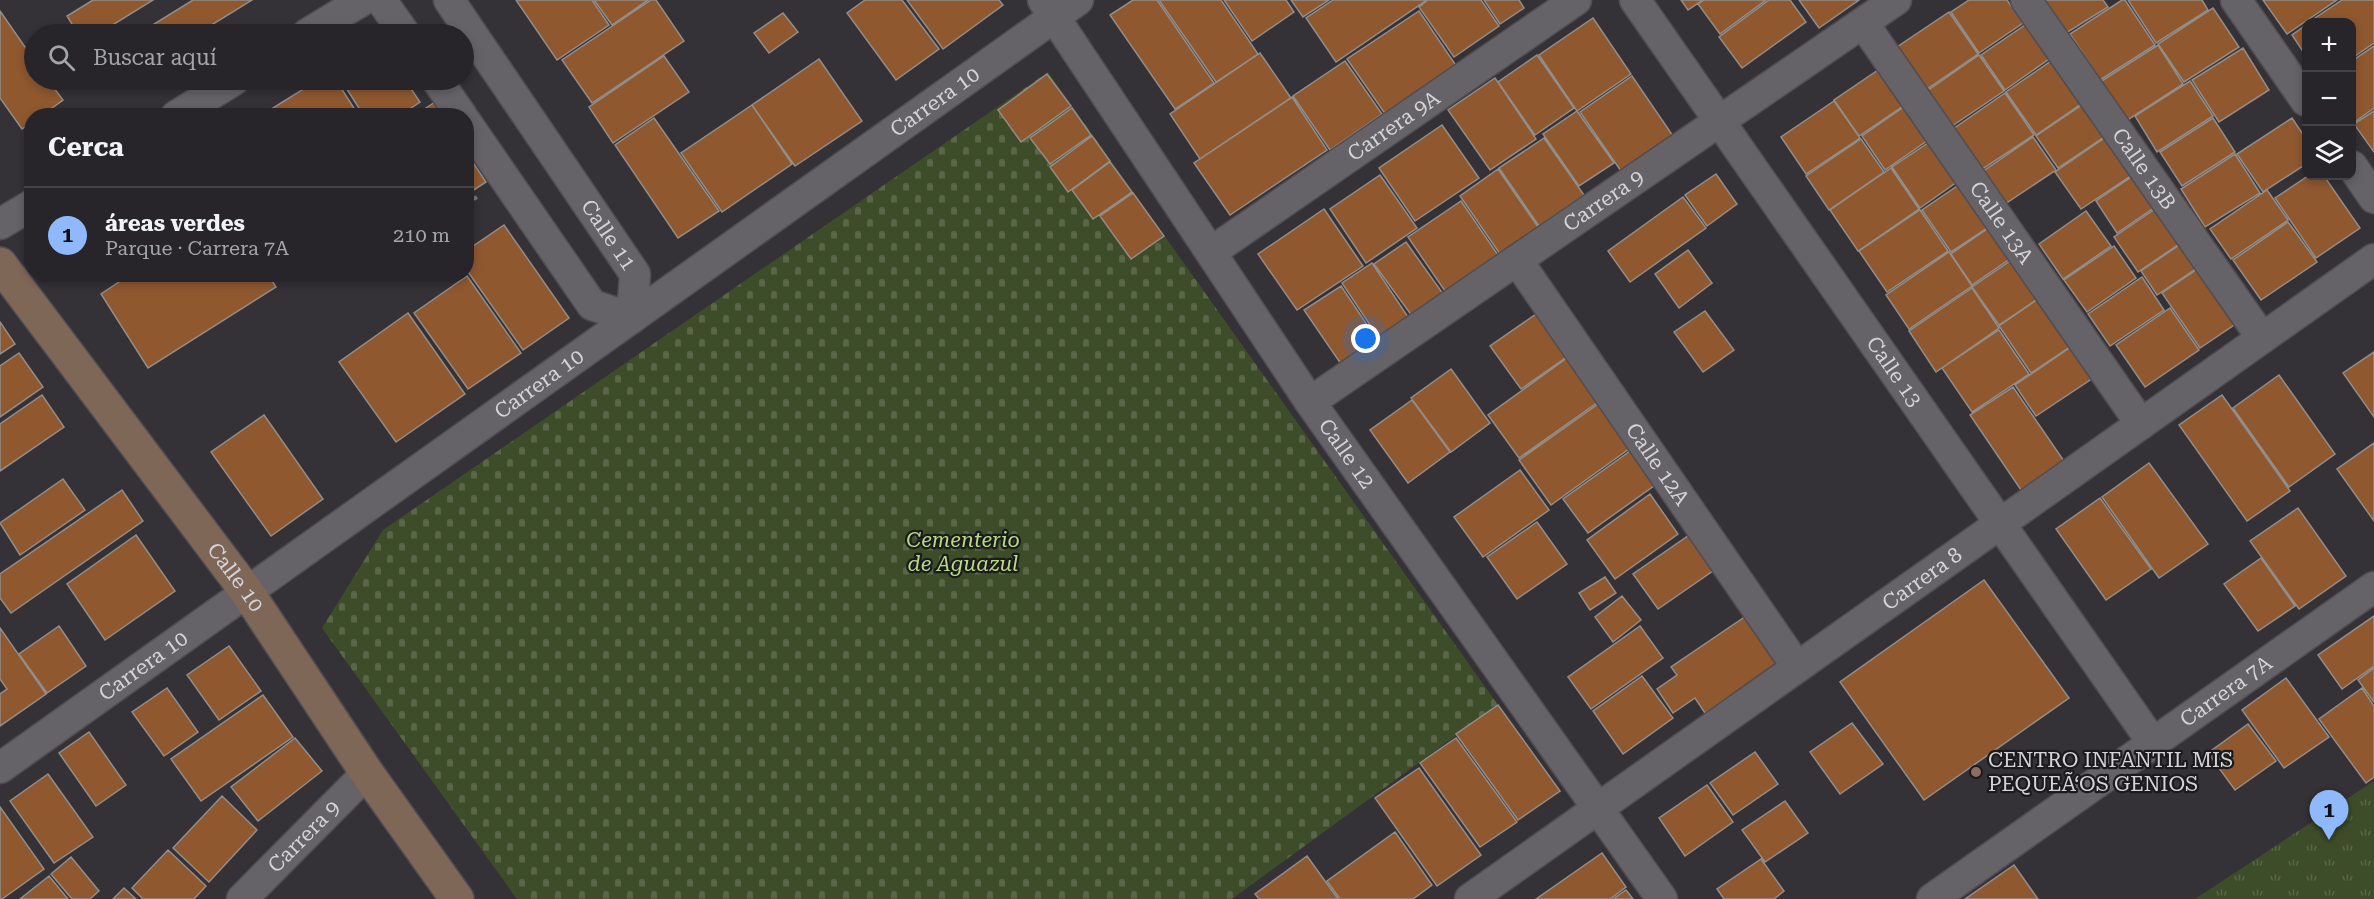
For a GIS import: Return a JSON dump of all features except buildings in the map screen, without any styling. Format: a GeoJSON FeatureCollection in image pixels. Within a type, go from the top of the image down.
{"type":"FeatureCollection","features":[{"type":"Feature","properties":{"kind":"street"},"geometry":{"type":"LineString","coordinates":[[323,24],[363,0]]}},
{"type":"Feature","properties":{"kind":"street"},"geometry":{"type":"LineString","coordinates":[[381,0],[398,24]]}},
{"type":"Feature","properties":{"kind":"street","name":"Calle 11"},"geometry":{"type":"LineString","coordinates":[[449,0],[465,24]]}},
{"type":"Feature","properties":{"kind":"street","name":"Carrera 9A"},"geometry":{"type":"LineString","coordinates":[[1210,252],[1576,0]]}},
{"type":"Feature","properties":{"kind":"street","name":"Calle 13"},"geometry":{"type":"LineString","coordinates":[[1635,0],[2153,743]]}},
{"type":"Feature","properties":{"kind":"street","name":"Carrera 9"},"geometry":{"type":"LineString","coordinates":[[1310,402],[1896,0]]}},
{"type":"Feature","properties":{"kind":"street","name":"Calle 13B"},"geometry":{"type":"LineString","coordinates":[[2026,0],[2262,338]]}},
{"type":"Feature","properties":{"kind":"street"},"geometry":{"type":"LineString","coordinates":[[2236,0],[2302,94]]}},
{"type":"Feature","properties":{"kind":"street","name":"Carrera 10"},"geometry":{"type":"LineString","coordinates":[[0,768],[632,318],[1058,6]]}},
{"type":"Feature","properties":{"kind":"street","name":"Calle 12"},"geometry":{"type":"LineString","coordinates":[[1058,6],[1210,252],[1310,402],[1662,899]]}},
{"type":"Feature","properties":{"kind":"street","name":"Calle 13A"},"geometry":{"type":"LineString","coordinates":[[1863,23],[2141,424]]}},
{"type":"Feature","properties":{"kind":"street","name":"Calle 11"},"geometry":{"type":"LineString","coordinates":[[474,37],[635,274],[632,318]]}},
{"type":"Feature","properties":{"kind":"street"},"geometry":{"type":"LineString","coordinates":[[189,108],[218,90]]}},
{"type":"Feature","properties":{"kind":"street"},"geometry":{"type":"LineString","coordinates":[[444,90],[456,108]]}},
{"type":"Feature","properties":{"kind":"street"},"geometry":{"type":"LineString","coordinates":[[474,134],[592,305],[632,318]]}},
{"type":"Feature","properties":{"kind":"street"},"geometry":{"type":"LineString","coordinates":[[2356,172],[2374,198]]}},
{"type":"Feature","properties":{"kind":"street"},"geometry":{"type":"LineString","coordinates":[[0,224],[24,210]]}},
{"type":"Feature","properties":{"kind":"street","name":"Carrera 8"},"geometry":{"type":"LineString","coordinates":[[1470,899],[2374,259]]}},
{"type":"Feature","properties":{"kind":"street","name":"Calle 12A"},"geometry":{"type":"LineString","coordinates":[[1517,260],[1797,667]]}},
{"type":"Feature","properties":{"kind":"street","name":"Calle 10"},"geometry":{"type":"LineString","coordinates":[[0,264],[247,592],[367,773],[457,899]]}},
{"type":"Feature","properties":{"kind":"street","name":"Carrera 7A"},"geometry":{"type":"LineString","coordinates":[[1932,899],[2374,588]]}},
{"type":"Feature","properties":{"kind":"street","name":"Carrera 9"},"geometry":{"type":"LineString","coordinates":[[242,899],[367,773]]}},
{"type":"Feature","properties":{"kind":"green space","name":"Cementerio de Aguazul"},"geometry":{"type":"Polygon","coordinates":[[[1048,72],[1498,705],[1232,899],[517,899],[322,628],[383,530],[1048,72]]]}},
{"type":"Feature","properties":{"kind":"green space"},"geometry":{"type":"Polygon","coordinates":[[[2374,781],[2374,899],[2195,899],[2374,781]]]}},
{"type":"Feature","properties":{"kind":"place","name":"CENTRO INFANTIL MIS PEQUEÃ‘OS GENIOS"},"geometry":{"type":"Point","coordinates":[1976,772]}},
{"type":"Feature","properties":{"kind":"place","name":"áreas verdes"},"geometry":{"type":"Point","coordinates":[2329,840]}}]}
